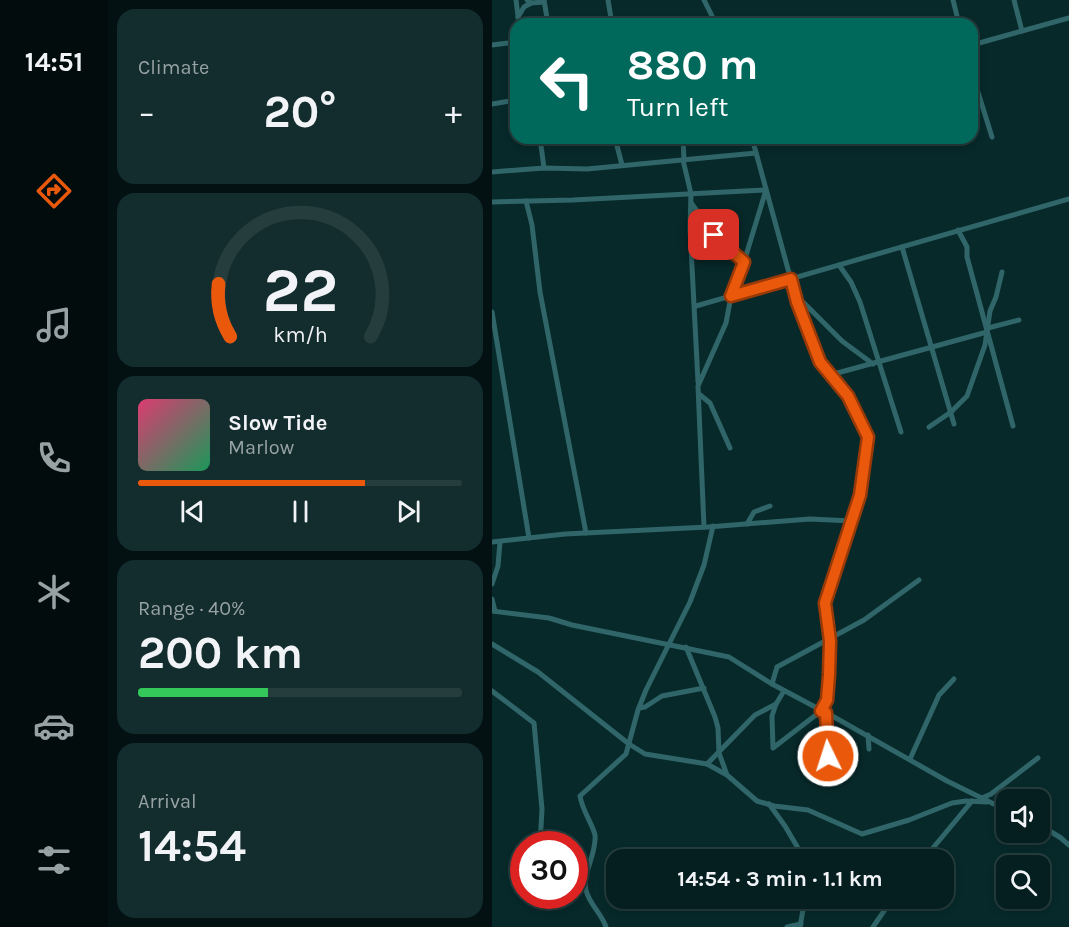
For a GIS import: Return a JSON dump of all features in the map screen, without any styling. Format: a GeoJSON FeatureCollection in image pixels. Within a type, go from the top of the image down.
{"type":"FeatureCollection","features":[{"type":"Feature","properties":{"kind":"street"},"geometry":{"type":"LineString","coordinates":[[516,0],[518,17]]}},
{"type":"Feature","properties":{"kind":"street"},"geometry":{"type":"LineString","coordinates":[[608,0],[611,18]]}},
{"type":"Feature","properties":{"kind":"street"},"geometry":{"type":"LineString","coordinates":[[704,0],[713,18]]}},
{"type":"Feature","properties":{"kind":"street"},"geometry":{"type":"LineString","coordinates":[[953,0],[958,18]]}},
{"type":"Feature","properties":{"kind":"street"},"geometry":{"type":"LineString","coordinates":[[1014,0],[1022,30]]}},
{"type":"Feature","properties":{"kind":"street"},"geometry":{"type":"LineString","coordinates":[[518,17],[529,2],[544,1],[548,18]]}},
{"type":"Feature","properties":{"kind":"street"},"geometry":{"type":"LineString","coordinates":[[978,43],[1069,18]]}},
{"type":"Feature","properties":{"kind":"street"},"geometry":{"type":"LineString","coordinates":[[492,45],[510,43]]}},
{"type":"Feature","properties":{"kind":"street"},"geometry":{"type":"LineString","coordinates":[[978,92],[992,137]]}},
{"type":"Feature","properties":{"kind":"street"},"geometry":{"type":"LineString","coordinates":[[492,104],[510,101]]}},
{"type":"Feature","properties":{"kind":"street"},"geometry":{"type":"LineString","coordinates":[[541,144],[544,168]]}},
{"type":"Feature","properties":{"kind":"street"},"geometry":{"type":"LineString","coordinates":[[617,144],[622,165]]}},
{"type":"Feature","properties":{"kind":"street"},"geometry":{"type":"LineString","coordinates":[[683,144],[684,160],[692,194],[690,228],[696,306],[704,527]]}},
{"type":"Feature","properties":{"kind":"street"},"geometry":{"type":"LineString","coordinates":[[754,144],[795,295],[820,362],[848,396],[868,437],[860,495],[825,603],[830,639],[827,695],[823,712],[830,783]]}},
{"type":"Feature","properties":{"kind":"street"},"geometry":{"type":"LineString","coordinates":[[492,172],[544,168],[587,168],[756,153]]}},
{"type":"Feature","properties":{"kind":"street"},"geometry":{"type":"LineString","coordinates":[[492,202],[573,201],[766,190]]}},
{"type":"Feature","properties":{"kind":"street"},"geometry":{"type":"LineString","coordinates":[[698,386],[726,323],[731,296],[745,263],[766,190]]}},
{"type":"Feature","properties":{"kind":"street"},"geometry":{"type":"LineString","coordinates":[[696,306],[1069,199]]}},
{"type":"Feature","properties":{"kind":"street"},"geometry":{"type":"LineString","coordinates":[[526,201],[532,225],[540,292],[586,533]]}},
{"type":"Feature","properties":{"kind":"street"},"geometry":{"type":"LineString","coordinates":[[691,203],[714,235],[745,263]]}},
{"type":"Feature","properties":{"kind":"street"},"geometry":{"type":"LineString","coordinates":[[958,230],[967,247],[967,257],[1013,426]]}},
{"type":"Feature","properties":{"kind":"street"},"geometry":{"type":"LineString","coordinates":[[902,247],[954,424]]}},
{"type":"Feature","properties":{"kind":"street"},"geometry":{"type":"LineString","coordinates":[[839,265],[851,282],[860,302],[876,363],[901,432]]}},
{"type":"Feature","properties":{"kind":"street"},"geometry":{"type":"LineString","coordinates":[[929,427],[951,412],[966,396],[985,345],[990,311],[1002,272]]}},
{"type":"Feature","properties":{"kind":"street"},"geometry":{"type":"LineString","coordinates":[[795,295],[842,341],[876,363]]}},
{"type":"Feature","properties":{"kind":"street"},"geometry":{"type":"LineString","coordinates":[[492,312],[529,538]]}},
{"type":"Feature","properties":{"kind":"street"},"geometry":{"type":"LineString","coordinates":[[830,375],[1019,320]]}},
{"type":"Feature","properties":{"kind":"street"},"geometry":{"type":"LineString","coordinates":[[699,394],[710,403],[730,448]]}},
{"type":"Feature","properties":{"kind":"street"},"geometry":{"type":"LineString","coordinates":[[747,524],[754,512],[770,506]]}},
{"type":"Feature","properties":{"kind":"street"},"geometry":{"type":"LineString","coordinates":[[492,543],[586,533],[810,519],[852,521]]}},
{"type":"Feature","properties":{"kind":"street"},"geometry":{"type":"LineString","coordinates":[[606,927],[585,890],[595,833],[580,796],[626,753],[639,708],[704,566],[713,526]]}},
{"type":"Feature","properties":{"kind":"street"},"geometry":{"type":"LineString","coordinates":[[492,585],[498,566],[500,542]]}},
{"type":"Feature","properties":{"kind":"street"},"geometry":{"type":"LineString","coordinates":[[772,684],[777,667],[864,620],[920,580]]}},
{"type":"Feature","properties":{"kind":"street"},"geometry":{"type":"LineString","coordinates":[[492,599],[493,611],[549,618],[590,629],[729,657],[784,691],[868,735],[976,798],[996,806]]}},
{"type":"Feature","properties":{"kind":"street"},"geometry":{"type":"LineString","coordinates":[[492,644],[538,672],[645,754],[706,764],[727,776],[758,801],[808,810],[862,834],[909,820],[952,803],[991,794],[1038,758]]}},
{"type":"Feature","properties":{"kind":"street"},"geometry":{"type":"LineString","coordinates":[[686,647],[718,728],[719,753],[727,776]]}},
{"type":"Feature","properties":{"kind":"street"},"geometry":{"type":"LineString","coordinates":[[910,759],[939,695],[954,679]]}},
{"type":"Feature","properties":{"kind":"street"},"geometry":{"type":"LineString","coordinates":[[639,708],[645,707],[662,696],[704,688]]}},
{"type":"Feature","properties":{"kind":"street"},"geometry":{"type":"LineString","coordinates":[[492,691],[534,723],[542,809],[541,831]]}},
{"type":"Feature","properties":{"kind":"street"},"geometry":{"type":"LineString","coordinates":[[784,691],[772,716],[774,748],[823,712]]}},
{"type":"Feature","properties":{"kind":"street"},"geometry":{"type":"LineString","coordinates":[[706,764],[755,714],[776,704]]}},
{"type":"Feature","properties":{"kind":"street"},"geometry":{"type":"LineString","coordinates":[[868,735],[869,749]]}},
{"type":"Feature","properties":{"kind":"street"},"geometry":{"type":"LineString","coordinates":[[828,756],[842,761]]}},
{"type":"Feature","properties":{"kind":"street"},"geometry":{"type":"LineString","coordinates":[[976,798],[988,802]]}},
{"type":"Feature","properties":{"kind":"street"},"geometry":{"type":"LineString","coordinates":[[932,849],[976,798]]}},
{"type":"Feature","properties":{"kind":"street"},"geometry":{"type":"LineString","coordinates":[[769,804],[799,849]]}},
{"type":"Feature","properties":{"kind":"street"},"geometry":{"type":"LineString","coordinates":[[1050,831],[1069,845]]}},
{"type":"Feature","properties":{"kind":"street"},"geometry":{"type":"LineString","coordinates":[[787,927],[800,926],[803,909]]}},
{"type":"Feature","properties":{"kind":"street"},"geometry":{"type":"LineString","coordinates":[[873,927],[885,909]]}},
{"type":"Feature","properties":{"kind":"route"},"geometry":{"type":"LineString","coordinates":[[714,235],[744,262],[731,296],[791,279],[797,302],[820,362],[848,396],[868,437],[855,515],[846,535],[825,603],[830,641],[829,675],[827,700],[821,711],[826,713],[828,756]]}}]}
